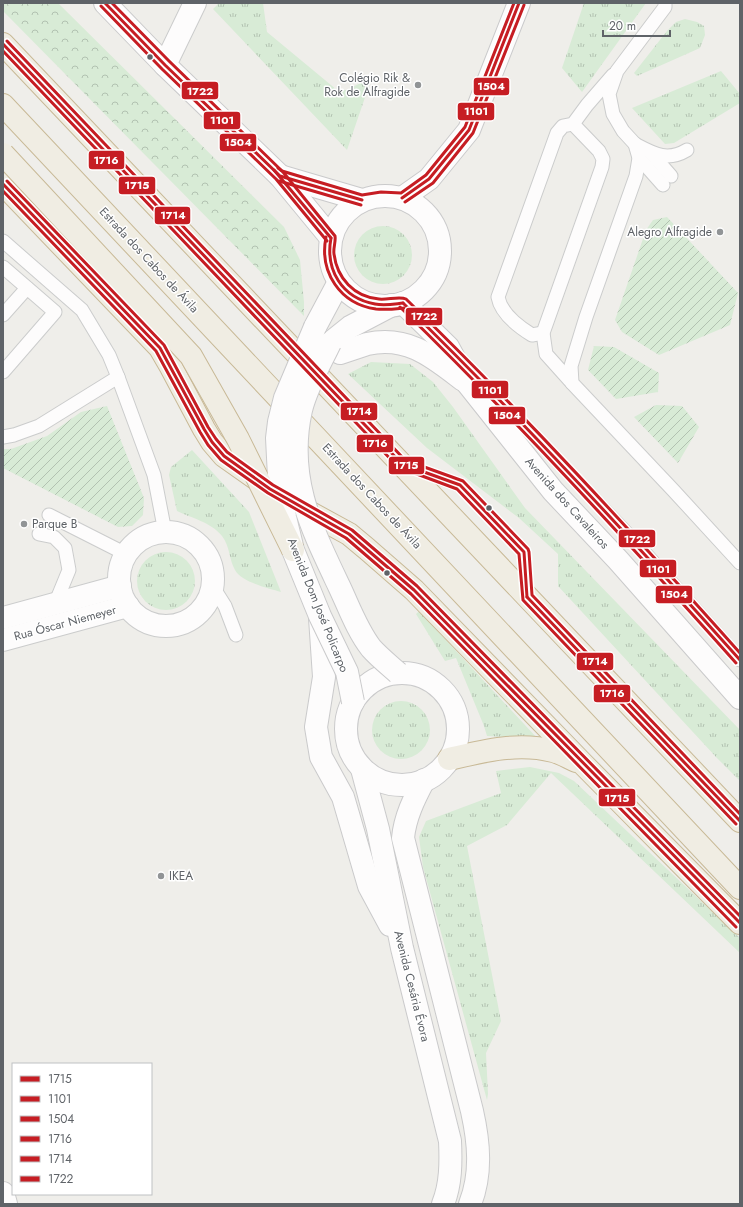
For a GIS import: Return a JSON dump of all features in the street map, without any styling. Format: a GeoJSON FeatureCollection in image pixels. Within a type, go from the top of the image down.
{"type":"FeatureCollection","features":[{"type":"Feature","properties":{"kind":"highway"},"geometry":{"type":"LineString","coordinates":[[3,44],[740,821]]}},
{"type":"Feature","properties":{"kind":"highway","name":"Estrada dos Cabos de Ávila"},"geometry":{"type":"LineString","coordinates":[[3,105],[740,888]]}},
{"type":"Feature","properties":{"kind":"highway"},"geometry":{"type":"LineString","coordinates":[[3,154],[191,356],[238,438],[293,550]]}},
{"type":"Feature","properties":{"kind":"highway"},"geometry":{"type":"LineString","coordinates":[[3,184],[160,348],[172,367],[212,442],[224,456],[270,489],[348,534],[414,590],[740,923]]}},
{"type":"Feature","properties":{"kind":"highway"},"geometry":{"type":"LineString","coordinates":[[449,759],[490,750],[507,748],[539,748],[555,752],[583,764]]}},
{"type":"Feature","properties":{"kind":"street"},"geometry":{"type":"LineString","coordinates":[[105,3],[166,65],[280,176],[331,238]]}},
{"type":"Feature","properties":{"kind":"street"},"geometry":{"type":"LineString","coordinates":[[166,65],[195,3]]}},
{"type":"Feature","properties":{"kind":"street"},"geometry":{"type":"LineString","coordinates":[[402,198],[429,179],[469,130],[518,3]]}},
{"type":"Feature","properties":{"kind":"street"},"geometry":{"type":"LineString","coordinates":[[280,176],[362,200]]}},
{"type":"Feature","properties":{"kind":"street"},"geometry":{"type":"LineString","coordinates":[[389,196],[402,198],[424,212],[433,225],[439,240],[440,256],[436,270],[428,284],[417,295],[398,304],[377,305],[362,301],[350,293],[339,282],[332,268],[329,253],[331,238],[337,222],[348,209],[362,200],[389,196]]}},
{"type":"Feature","properties":{"kind":"street","name":"Avenida Dom José Policarpo"},"geometry":{"type":"LineString","coordinates":[[339,282],[315,328],[285,398],[277,438],[279,477],[285,517],[293,550],[320,616],[346,672],[352,702]]}},
{"type":"Feature","properties":{"kind":"street","name":"Avenida Dom José Policarpo"},"geometry":{"type":"LineString","coordinates":[[398,304],[350,327],[310,386],[301,409],[297,442],[297,468],[301,493],[312,527],[358,627],[372,649],[398,673]]}},
{"type":"Feature","properties":{"kind":"street","name":"Avenida dos Cavaleiros"},"geometry":{"type":"LineString","coordinates":[[398,304],[448,347],[468,384],[553,491],[618,560],[740,698]]}},
{"type":"Feature","properties":{"kind":"street"},"geometry":{"type":"LineString","coordinates":[[335,348],[382,342],[396,343],[413,347],[429,354],[468,384]]}},
{"type":"Feature","properties":{"kind":"street"},"geometry":{"type":"LineString","coordinates":[[165,532],[178,534],[191,539],[202,548],[209,560],[213,573],[213,587],[208,600],[200,611],[189,620],[177,625],[163,626],[149,623],[137,616],[128,606],[122,596],[119,575],[126,554],[136,543],[150,535],[165,532]]}},
{"type":"Feature","properties":{"kind":"street","name":"Rua Óscar Niemeyer"},"geometry":{"type":"LineString","coordinates":[[3,618],[120,586]]}},
{"type":"Feature","properties":{"kind":"street","name":"Rua Óscar Niemeyer"},"geometry":{"type":"LineString","coordinates":[[3,640],[128,606]]}},
{"type":"Feature","properties":{"kind":"street"},"geometry":{"type":"LineString","coordinates":[[320,616],[324,677],[316,728],[321,757],[344,797],[370,886],[402,948]]}},
{"type":"Feature","properties":{"kind":"street"},"geometry":{"type":"LineString","coordinates":[[398,673],[416,675],[432,682],[445,694],[454,709],[458,726],[456,743],[449,759],[438,772],[424,780],[408,785],[391,784],[376,779],[362,769],[353,757],[348,744],[346,730],[347,716],[352,702],[361,691],[371,682],[384,676],[398,673]]}},
{"type":"Feature","properties":{"kind":"street","name":"Avenida Cesária Évora"},"geometry":{"type":"LineString","coordinates":[[362,769],[378,829],[402,948],[450,1141],[451,1160],[449,1180],[443,1204]]}},
{"type":"Feature","properties":{"kind":"street"},"geometry":{"type":"LineString","coordinates":[[424,780],[404,826],[403,838],[478,1138],[479,1159],[476,1183],[470,1204]]}},
{"type":"Feature","properties":{"kind":"street"},"geometry":{"type":"LineString","coordinates":[[3,1193],[6,1204]]}},
{"type":"Feature","properties":{"kind":"lane"},"geometry":{"type":"LineString","coordinates":[[542,333],[532,335],[519,327],[500,305],[498,297],[556,133],[563,126],[573,124],[587,104],[617,71],[665,7],[665,3]]}},
{"type":"Feature","properties":{"kind":"lane"},"geometry":{"type":"LineString","coordinates":[[617,71],[609,94],[613,114],[622,131],[667,181]]}},
{"type":"Feature","properties":{"kind":"lane"},"geometry":{"type":"LineString","coordinates":[[573,124],[599,151],[603,159],[602,167],[542,333],[546,354],[740,563]]}},
{"type":"Feature","properties":{"kind":"lane"},"geometry":{"type":"LineString","coordinates":[[645,155],[678,156],[687,150]]}},
{"type":"Feature","properties":{"kind":"lane"},"geometry":{"type":"LineString","coordinates":[[572,383],[571,366],[586,317],[636,176],[645,155]]}},
{"type":"Feature","properties":{"kind":"lane"},"geometry":{"type":"LineString","coordinates":[[3,241],[82,310],[108,355],[118,377],[154,475],[165,532]]}},
{"type":"Feature","properties":{"kind":"lane"},"geometry":{"type":"LineString","coordinates":[[3,267],[55,312],[3,372]]}},
{"type":"Feature","properties":{"kind":"lane"},"geometry":{"type":"LineString","coordinates":[[3,315],[27,288]]}},
{"type":"Feature","properties":{"kind":"lane"},"geometry":{"type":"LineString","coordinates":[[448,347],[483,381],[636,543],[740,660]]}},
{"type":"Feature","properties":{"kind":"lane"},"geometry":{"type":"LineString","coordinates":[[3,437],[14,435],[40,426],[118,377]]}},
{"type":"Feature","properties":{"kind":"lane"},"geometry":{"type":"LineString","coordinates":[[402,464],[460,485],[524,552],[528,597]]}},
{"type":"Feature","properties":{"kind":"lane"},"geometry":{"type":"LineString","coordinates":[[49,515],[126,554]]}},
{"type":"Feature","properties":{"kind":"lane"},"geometry":{"type":"LineString","coordinates":[[39,534],[54,537],[66,548],[69,570],[55,604]]}},
{"type":"Feature","properties":{"kind":"lane"},"geometry":{"type":"LineString","coordinates":[[213,587],[226,606],[236,635]]}},
{"type":"Feature","properties":{"kind":"green space"},"geometry":{"type":"Polygon","coordinates":[[[3,3],[58,3],[284,227],[300,260],[304,316],[3,11],[3,3]]]}},
{"type":"Feature","properties":{"kind":"green space"},"geometry":{"type":"Polygon","coordinates":[[[219,3],[263,3],[267,32],[337,90],[347,90],[372,77],[347,150],[213,9],[219,3]]]}},
{"type":"Feature","properties":{"kind":"green space"},"geometry":{"type":"Polygon","coordinates":[[[584,3],[646,3],[582,92],[562,68],[584,3]]]}},
{"type":"Feature","properties":{"kind":"green space"},"geometry":{"type":"Polygon","coordinates":[[[685,19],[697,22],[704,26],[705,35],[700,48],[637,76],[634,73],[667,31],[676,22],[685,19]]]}},
{"type":"Feature","properties":{"kind":"green space"},"geometry":{"type":"Polygon","coordinates":[[[721,71],[740,94],[740,103],[674,143],[665,144],[632,108],[721,71]]]}},
{"type":"Feature","properties":{"kind":"green space"},"geometry":{"type":"Polygon","coordinates":[[[667,217],[738,293],[730,325],[659,355],[622,332],[615,320],[646,230],[653,220],[667,217]]]}},
{"type":"Feature","properties":{"kind":"green space"},"geometry":{"type":"Polygon","coordinates":[[[383,226],[394,228],[407,239],[410,244],[412,255],[410,266],[399,279],[394,282],[383,284],[372,282],[359,271],[356,266],[354,255],[356,244],[367,231],[372,228],[383,226]]]}},
{"type":"Feature","properties":{"kind":"green space"},"geometry":{"type":"Polygon","coordinates":[[[594,346],[614,347],[659,373],[658,392],[616,399],[588,370],[594,346]]]}},
{"type":"Feature","properties":{"kind":"green space"},"geometry":{"type":"Polygon","coordinates":[[[371,362],[410,364],[433,382],[453,407],[525,508],[740,730],[740,781],[558,586],[558,554],[519,518],[427,448],[348,374],[371,362]]]}},
{"type":"Feature","properties":{"kind":"green space"},"geometry":{"type":"Polygon","coordinates":[[[656,405],[682,406],[699,427],[678,463],[634,417],[656,405]]]}},
{"type":"Feature","properties":{"kind":"green space"},"geometry":{"type":"Polygon","coordinates":[[[107,406],[144,498],[143,515],[132,526],[118,527],[3,468],[3,449],[11,449],[47,436],[81,412],[107,406]]]}},
{"type":"Feature","properties":{"kind":"green space"},"geometry":{"type":"Polygon","coordinates":[[[192,450],[249,512],[281,592],[255,584],[243,578],[235,570],[227,544],[222,536],[207,524],[177,511],[169,475],[171,467],[192,450]]]}},
{"type":"Feature","properties":{"kind":"green space"},"geometry":{"type":"Polygon","coordinates":[[[166,552],[177,554],[190,565],[193,570],[195,581],[193,592],[182,605],[177,608],[166,610],[155,608],[142,597],[139,592],[137,581],[139,570],[150,557],[155,554],[166,552]]]}},
{"type":"Feature","properties":{"kind":"green space"},"geometry":{"type":"Polygon","coordinates":[[[419,611],[538,739],[487,736],[456,658],[445,661],[416,614],[419,611]]]}},
{"type":"Feature","properties":{"kind":"green space"},"geometry":{"type":"Polygon","coordinates":[[[401,701],[412,703],[425,714],[428,719],[430,730],[428,741],[417,754],[412,757],[401,759],[390,757],[377,746],[374,741],[372,730],[374,719],[385,706],[390,703],[401,701]]]}},
{"type":"Feature","properties":{"kind":"green space"},"geometry":{"type":"Polygon","coordinates":[[[530,767],[559,773],[574,781],[740,938],[740,953],[551,773],[507,825],[467,846],[501,1021],[486,1053],[487,1100],[423,867],[419,837],[426,821],[501,793],[496,771],[530,767]]]}},
{"type":"Feature","properties":{"kind":"transit line","name":"1101"},"geometry":{"type":"LineString","coordinates":[[105,3],[165,65],[280,176],[362,200]]}},
{"type":"Feature","properties":{"kind":"transit line","name":"1722"},"geometry":{"type":"LineString","coordinates":[[112,3],[283,172],[335,236],[334,252],[336,263],[348,285],[370,297],[382,299],[406,299],[535,429],[740,653]]}},
{"type":"Feature","properties":{"kind":"transit line","name":"1722"},"geometry":{"type":"LineString","coordinates":[[278,168],[282,171],[362,195],[381,192],[401,193],[426,175],[465,127],[514,3]]}},
{"type":"Feature","properties":{"kind":"transit line","name":"1101"},"geometry":{"type":"LineString","coordinates":[[402,198],[429,179],[469,130],[519,3]]}},
{"type":"Feature","properties":{"kind":"transit line","name":"1504"},"geometry":{"type":"LineString","coordinates":[[405,202],[433,183],[473,133],[524,5]]}},
{"type":"Feature","properties":{"kind":"transit line","name":"1504"},"geometry":{"type":"LineString","coordinates":[[101,6],[162,69],[276,179],[327,241]]}},
{"type":"Feature","properties":{"kind":"transit line","name":"1714"},"geometry":{"type":"LineString","coordinates":[[7,41],[405,460],[463,481],[528,549],[532,595],[740,814]]}},
{"type":"Feature","properties":{"kind":"transit line","name":"1715"},"geometry":{"type":"LineString","coordinates":[[3,44],[402,464],[460,485],[524,552],[527,597]]}},
{"type":"Feature","properties":{"kind":"transit line","name":"1716"},"geometry":{"type":"LineString","coordinates":[[3,51],[398,467],[457,489],[519,554],[523,600],[736,824]]}},
{"type":"Feature","properties":{"kind":"transit line","name":"1101"},"geometry":{"type":"LineString","coordinates":[[274,170],[331,238]]}},
{"type":"Feature","properties":{"kind":"transit line","name":"1714"},"geometry":{"type":"LineString","coordinates":[[7,181],[164,345],[208,427],[227,452],[273,485],[352,530],[417,586],[740,916]]}},
{"type":"Feature","properties":{"kind":"transit line","name":"1504"},"geometry":{"type":"LineString","coordinates":[[279,181],[361,205]]}},
{"type":"Feature","properties":{"kind":"transit line","name":"1715"},"geometry":{"type":"LineString","coordinates":[[3,184],[160,348],[204,429],[212,442],[224,456],[270,489],[349,534],[414,590],[740,923]]}},
{"type":"Feature","properties":{"kind":"transit line","name":"1716"},"geometry":{"type":"LineString","coordinates":[[3,191],[156,351],[200,432],[208,445],[221,460],[268,493],[346,538],[411,594],[736,927]]}},
{"type":"Feature","properties":{"kind":"transit line","name":"1504"},"geometry":{"type":"LineString","coordinates":[[326,237],[325,250],[329,274],[343,293],[352,301],[363,306],[376,309],[404,308]]}},
{"type":"Feature","properties":{"kind":"transit line","name":"1101"},"geometry":{"type":"LineString","coordinates":[[331,238],[331,261],[338,281],[345,289],[353,296],[363,301],[375,304],[386,305],[403,303]]}},
{"type":"Feature","properties":{"kind":"transit line","name":"1101"},"geometry":{"type":"LineString","coordinates":[[403,303],[490,390],[574,478],[740,660]]}},
{"type":"Feature","properties":{"kind":"transit line","name":"1504"},"geometry":{"type":"LineString","coordinates":[[400,307],[487,394],[571,482],[736,663]]}},
{"type":"Feature","properties":{"kind":"transit line","name":"1715"},"geometry":{"type":"LineString","coordinates":[[527,597],[740,821]]}},
{"type":"Feature","properties":{"kind":"place","name":"Colégio Rik & Rok de Alfragide"},"geometry":{"type":"Point","coordinates":[418,85]}},
{"type":"Feature","properties":{"kind":"place","name":"Alegro Alfragide"},"geometry":{"type":"Point","coordinates":[720,232]}},
{"type":"Feature","properties":{"kind":"place","name":"Parque B"},"geometry":{"type":"Point","coordinates":[24,524]}},
{"type":"Feature","properties":{"kind":"place","name":"IKEA"},"geometry":{"type":"Point","coordinates":[161,876]}}]}
